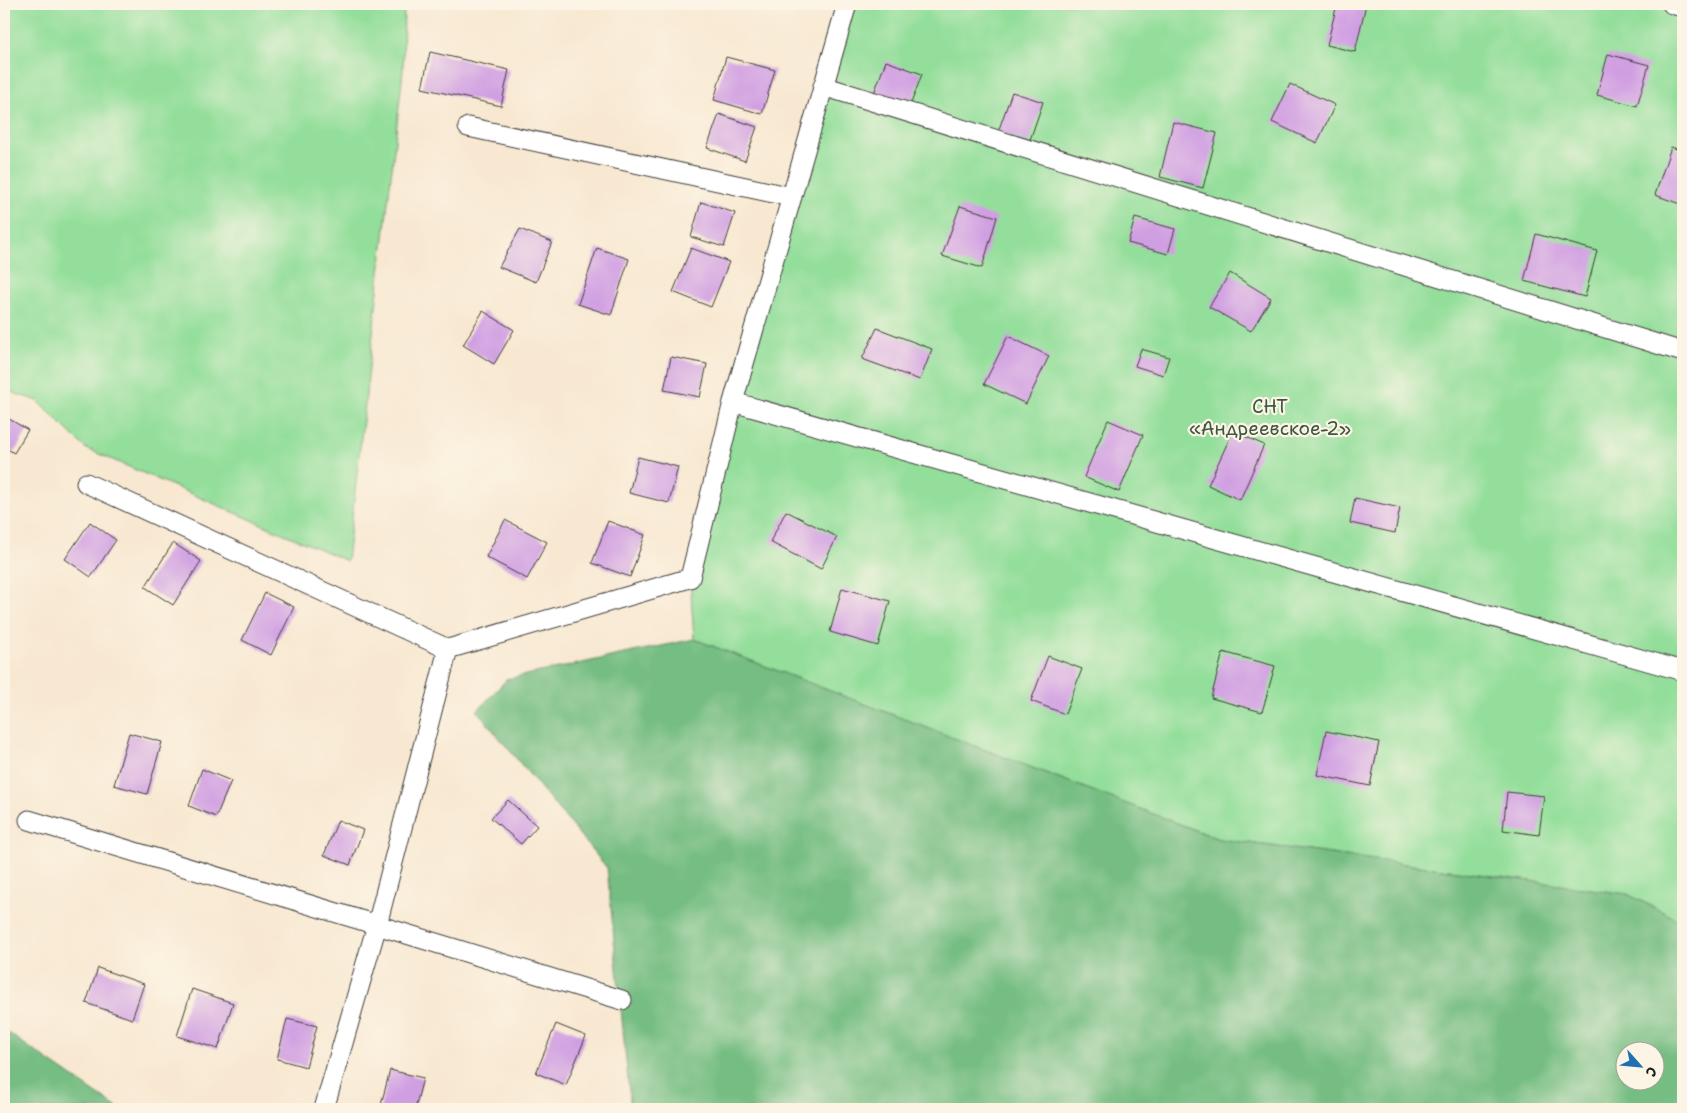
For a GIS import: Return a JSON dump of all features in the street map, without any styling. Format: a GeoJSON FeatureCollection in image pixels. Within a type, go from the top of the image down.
{"type":"FeatureCollection","features":[{"type":"Feature","properties":{"kind":"lane"},"geometry":{"type":"LineString","coordinates":[[86,483],[448,649],[690,578],[733,402],[847,4]]}},
{"type":"Feature","properties":{"kind":"lane"},"geometry":{"type":"LineString","coordinates":[[1672,4],[1683,7]]}},
{"type":"Feature","properties":{"kind":"lane"},"geometry":{"type":"LineString","coordinates":[[823,86],[1683,352]]}},
{"type":"Feature","properties":{"kind":"lane"},"geometry":{"type":"LineString","coordinates":[[468,127],[792,197]]}},
{"type":"Feature","properties":{"kind":"lane"},"geometry":{"type":"LineString","coordinates":[[733,402],[1683,671]]}},
{"type":"Feature","properties":{"kind":"lane"},"geometry":{"type":"LineString","coordinates":[[324,1109],[377,925],[448,649]]}},
{"type":"Feature","properties":{"kind":"lane"},"geometry":{"type":"LineString","coordinates":[[29,820],[622,1000]]}},
{"type":"Feature","properties":{"kind":"green space"},"geometry":{"type":"Polygon","coordinates":[[[4,4],[404,4],[403,71],[347,561],[85,448],[38,401],[4,390],[4,4]]]}},
{"type":"Feature","properties":{"kind":"green space","name":"СНТ «Андреевское-2»"},"geometry":{"type":"Polygon","coordinates":[[[847,4],[1683,4],[1683,922],[1627,894],[1219,839],[694,639],[690,578],[847,4]]]}},
{"type":"Feature","properties":{"kind":"green space"},"geometry":{"type":"Polygon","coordinates":[[[694,639],[1219,839],[1627,894],[1683,922],[1683,1109],[629,1109],[630,1101],[607,868],[477,711],[507,679],[694,639]]]}},
{"type":"Feature","properties":{"kind":"green space"},"geometry":{"type":"Polygon","coordinates":[[[4,1030],[119,1109],[4,1109],[4,1030]]]}},
{"type":"Feature","properties":{"kind":"building"},"geometry":{"type":"Polygon","coordinates":[[[1337,4],[1366,4],[1355,52],[1327,45],[1337,4]]]}},
{"type":"Feature","properties":{"kind":"building"},"geometry":{"type":"Polygon","coordinates":[[[430,52],[509,70],[501,106],[422,88],[430,52]]]}},
{"type":"Feature","properties":{"kind":"building"},"geometry":{"type":"Polygon","coordinates":[[[1608,54],[1649,65],[1637,106],[1597,95],[1608,54]]]}},
{"type":"Feature","properties":{"kind":"building"},"geometry":{"type":"Polygon","coordinates":[[[726,57],[775,70],[762,114],[714,100],[726,57]]]}},
{"type":"Feature","properties":{"kind":"building"},"geometry":{"type":"Polygon","coordinates":[[[886,61],[922,74],[910,106],[874,93],[886,61]]]}},
{"type":"Feature","properties":{"kind":"building"},"geometry":{"type":"Polygon","coordinates":[[[1290,84],[1335,105],[1317,143],[1272,122],[1290,84]]]}},
{"type":"Feature","properties":{"kind":"building"},"geometry":{"type":"Polygon","coordinates":[[[1012,92],[1043,102],[1029,143],[998,132],[1012,92]]]}},
{"type":"Feature","properties":{"kind":"building"},"geometry":{"type":"Polygon","coordinates":[[[719,114],[757,127],[745,161],[707,148],[719,114]]]}},
{"type":"Feature","properties":{"kind":"building"},"geometry":{"type":"Polygon","coordinates":[[[1173,122],[1217,133],[1203,188],[1160,177],[1173,122]]]}},
{"type":"Feature","properties":{"kind":"building"},"geometry":{"type":"Polygon","coordinates":[[[1671,147],[1683,151],[1683,205],[1655,195],[1671,147]]]}},
{"type":"Feature","properties":{"kind":"building"},"geometry":{"type":"Polygon","coordinates":[[[701,202],[735,213],[724,247],[691,237],[701,202]]]}},
{"type":"Feature","properties":{"kind":"building"},"geometry":{"type":"Polygon","coordinates":[[[960,206],[997,217],[982,268],[942,256],[960,206]]]}},
{"type":"Feature","properties":{"kind":"building"},"geometry":{"type":"Polygon","coordinates":[[[1135,218],[1175,229],[1168,254],[1128,243],[1135,218]]]}},
{"type":"Feature","properties":{"kind":"building"},"geometry":{"type":"Polygon","coordinates":[[[520,229],[552,242],[536,282],[499,267],[520,229]]]}},
{"type":"Feature","properties":{"kind":"building"},"geometry":{"type":"Polygon","coordinates":[[[1536,234],[1597,251],[1585,297],[1524,281],[1536,234]]]}},
{"type":"Feature","properties":{"kind":"building"},"geometry":{"type":"Polygon","coordinates":[[[597,248],[629,259],[611,315],[578,304],[597,248]]]}},
{"type":"Feature","properties":{"kind":"building"},"geometry":{"type":"Polygon","coordinates":[[[691,248],[729,262],[711,307],[673,292],[691,248]]]}},
{"type":"Feature","properties":{"kind":"building"},"geometry":{"type":"Polygon","coordinates":[[[1230,273],[1271,298],[1251,331],[1209,307],[1230,273]]]}},
{"type":"Feature","properties":{"kind":"building"},"geometry":{"type":"Polygon","coordinates":[[[483,311],[514,330],[494,364],[463,345],[483,311]]]}},
{"type":"Feature","properties":{"kind":"building"},"geometry":{"type":"Polygon","coordinates":[[[877,328],[932,349],[920,380],[862,359],[877,328]]]}},
{"type":"Feature","properties":{"kind":"building"},"geometry":{"type":"Polygon","coordinates":[[[1008,336],[1049,356],[1026,404],[984,384],[1008,336]]]}},
{"type":"Feature","properties":{"kind":"building"},"geometry":{"type":"Polygon","coordinates":[[[1141,349],[1169,357],[1163,375],[1135,366],[1141,349]]]}},
{"type":"Feature","properties":{"kind":"building"},"geometry":{"type":"Polygon","coordinates":[[[671,357],[707,364],[700,397],[664,390],[671,357]]]}},
{"type":"Feature","properties":{"kind":"building"},"geometry":{"type":"Polygon","coordinates":[[[4,416],[28,430],[14,453],[4,447],[4,416]]]}},
{"type":"Feature","properties":{"kind":"building"},"geometry":{"type":"Polygon","coordinates":[[[1108,420],[1143,435],[1119,492],[1084,477],[1108,420]]]}},
{"type":"Feature","properties":{"kind":"building"},"geometry":{"type":"Polygon","coordinates":[[[1233,431],[1264,445],[1240,500],[1208,485],[1233,431]]]}},
{"type":"Feature","properties":{"kind":"building"},"geometry":{"type":"Polygon","coordinates":[[[638,457],[678,467],[669,503],[629,493],[638,457]]]}},
{"type":"Feature","properties":{"kind":"building"},"geometry":{"type":"Polygon","coordinates":[[[1355,498],[1400,508],[1395,533],[1350,523],[1355,498]]]}},
{"type":"Feature","properties":{"kind":"building"},"geometry":{"type":"Polygon","coordinates":[[[786,511],[837,537],[821,569],[770,542],[786,511]]]}},
{"type":"Feature","properties":{"kind":"building"},"geometry":{"type":"Polygon","coordinates":[[[505,520],[547,542],[527,579],[486,557],[505,520]]]}},
{"type":"Feature","properties":{"kind":"building"},"geometry":{"type":"Polygon","coordinates":[[[608,521],[645,535],[630,577],[592,563],[608,521]]]}},
{"type":"Feature","properties":{"kind":"building"},"geometry":{"type":"Polygon","coordinates":[[[90,522],[116,540],[91,577],[65,559],[90,522]]]}},
{"type":"Feature","properties":{"kind":"building"},"geometry":{"type":"Polygon","coordinates":[[[173,543],[201,561],[173,605],[145,587],[173,543]]]}},
{"type":"Feature","properties":{"kind":"building"},"geometry":{"type":"Polygon","coordinates":[[[842,588],[890,601],[878,646],[830,632],[842,588]]]}},
{"type":"Feature","properties":{"kind":"building"},"geometry":{"type":"Polygon","coordinates":[[[265,593],[294,607],[271,655],[242,640],[265,593]]]}},
{"type":"Feature","properties":{"kind":"building"},"geometry":{"type":"Polygon","coordinates":[[[1223,652],[1275,666],[1262,712],[1211,698],[1223,652]]]}},
{"type":"Feature","properties":{"kind":"building"},"geometry":{"type":"Polygon","coordinates":[[[1048,656],[1082,669],[1065,714],[1031,701],[1048,656]]]}},
{"type":"Feature","properties":{"kind":"building"},"geometry":{"type":"Polygon","coordinates":[[[1326,731],[1379,742],[1370,786],[1317,775],[1326,731]]]}},
{"type":"Feature","properties":{"kind":"building"},"geometry":{"type":"Polygon","coordinates":[[[129,733],[162,742],[147,794],[114,785],[129,733]]]}},
{"type":"Feature","properties":{"kind":"building"},"geometry":{"type":"Polygon","coordinates":[[[202,769],[231,781],[216,817],[189,806],[202,769]]]}},
{"type":"Feature","properties":{"kind":"building"},"geometry":{"type":"Polygon","coordinates":[[[1507,792],[1544,796],[1539,835],[1503,830],[1507,792]]]}},
{"type":"Feature","properties":{"kind":"building"},"geometry":{"type":"Polygon","coordinates":[[[508,800],[537,826],[521,844],[491,818],[508,800]]]}},
{"type":"Feature","properties":{"kind":"building"},"geometry":{"type":"Polygon","coordinates":[[[338,820],[363,830],[350,865],[324,855],[338,820]]]}},
{"type":"Feature","properties":{"kind":"building"},"geometry":{"type":"Polygon","coordinates":[[[98,968],[144,984],[132,1019],[86,1003],[98,968]]]}},
{"type":"Feature","properties":{"kind":"building"},"geometry":{"type":"Polygon","coordinates":[[[192,989],[233,1003],[218,1049],[177,1036],[192,989]]]}},
{"type":"Feature","properties":{"kind":"building"},"geometry":{"type":"Polygon","coordinates":[[[287,1019],[317,1026],[306,1067],[277,1059],[287,1019]]]}},
{"type":"Feature","properties":{"kind":"building"},"geometry":{"type":"Polygon","coordinates":[[[556,1024],[586,1036],[566,1085],[536,1073],[556,1024]]]}},
{"type":"Feature","properties":{"kind":"building"},"geometry":{"type":"Polygon","coordinates":[[[390,1070],[423,1078],[415,1109],[380,1109],[390,1070]]]}}]}
